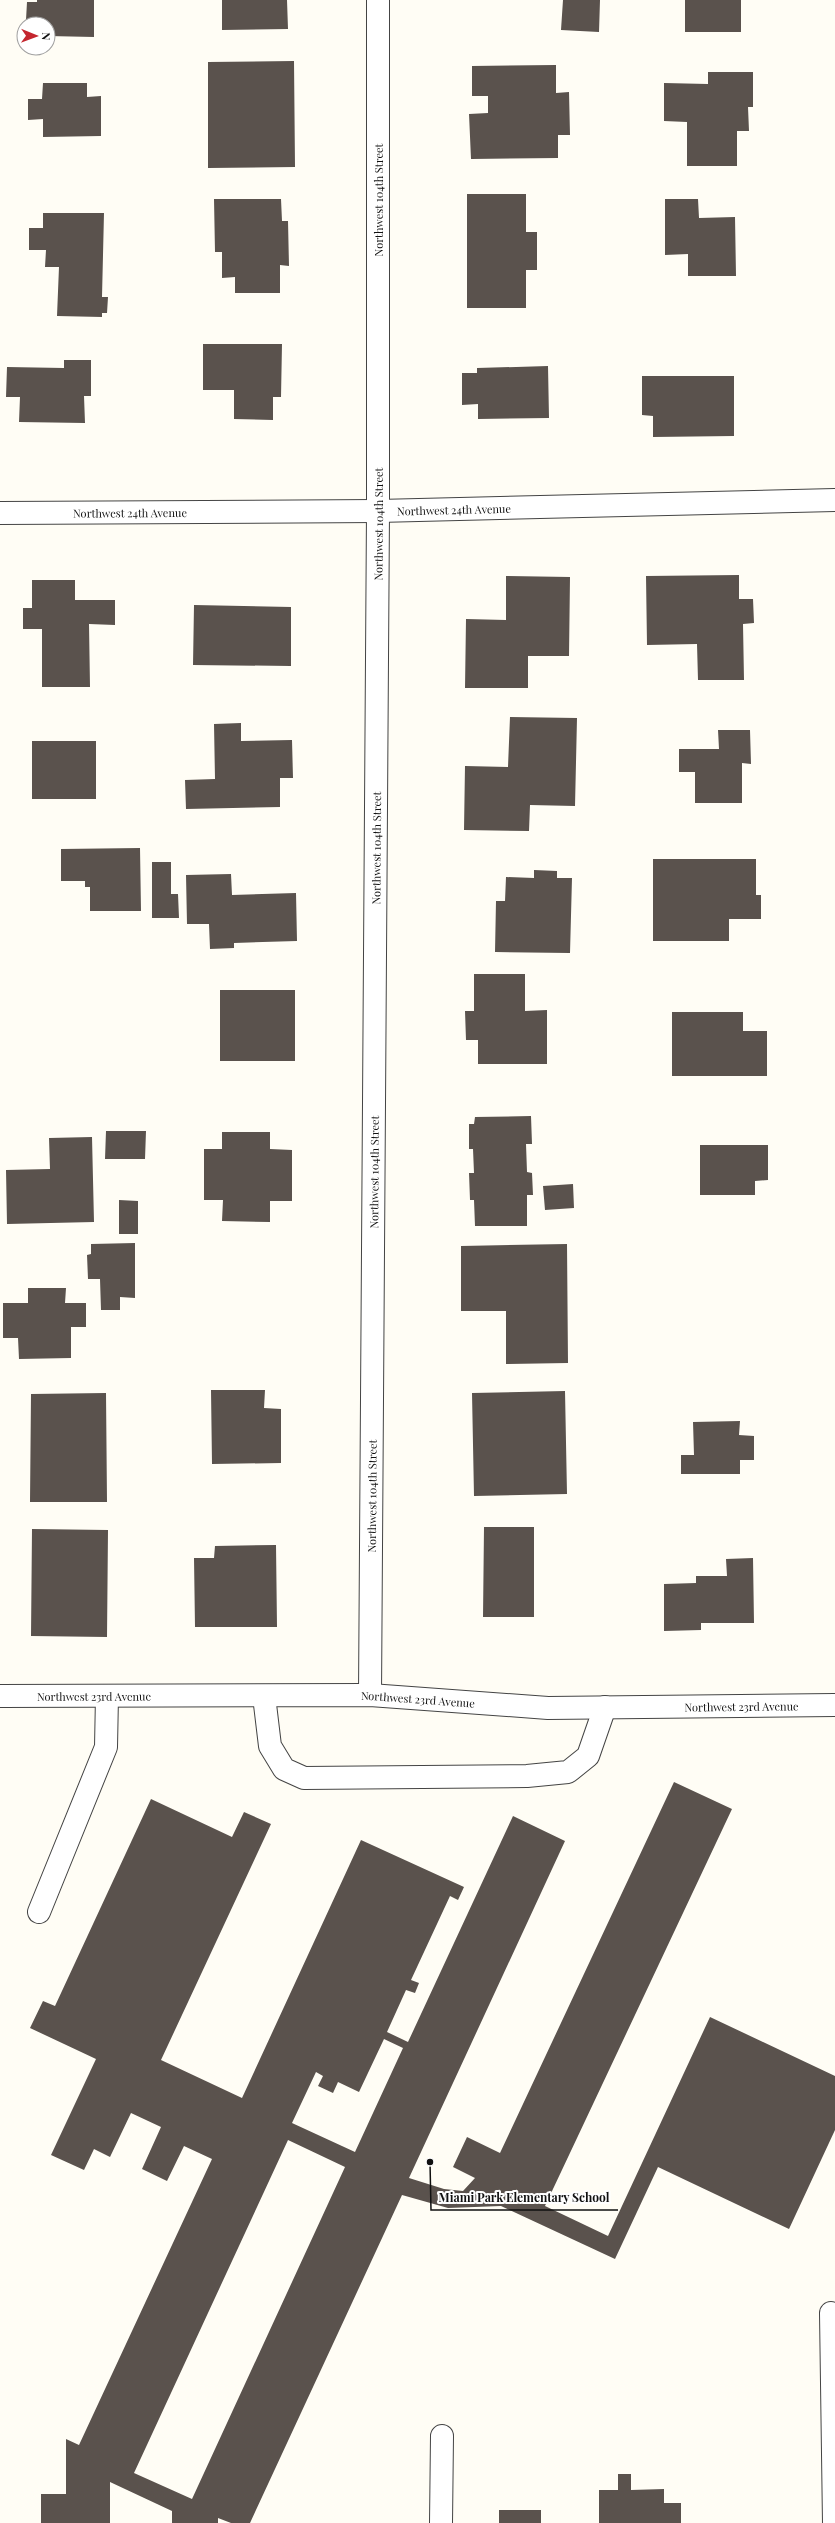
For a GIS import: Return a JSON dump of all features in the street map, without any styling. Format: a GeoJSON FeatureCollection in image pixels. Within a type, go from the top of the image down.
{"type":"FeatureCollection","features":[{"type":"Feature","properties":{"kind":"street","name":"Northwest 104th Street"},"geometry":{"type":"LineString","coordinates":[[370,1695],[378,511],[378,0]]}},
{"type":"Feature","properties":{"kind":"street","name":"Northwest 24th Avenue"},"geometry":{"type":"LineString","coordinates":[[0,512],[378,511],[835,500]]}},
{"type":"Feature","properties":{"kind":"street","name":"Northwest 23rd Avenue"},"geometry":{"type":"LineString","coordinates":[[0,1696],[370,1695],[548,1708],[835,1705]]}},
{"type":"Feature","properties":{"kind":"street"},"geometry":{"type":"LineString","coordinates":[[39,1912],[106,1747],[107,1696]]}},
{"type":"Feature","properties":{"kind":"street"},"geometry":{"type":"LineString","coordinates":[[264,1696],[270,1746],[284,1769],[304,1778],[527,1776],[568,1772],[588,1756],[605,1707]]}},
{"type":"Feature","properties":{"kind":"street"},"geometry":{"type":"LineString","coordinates":[[831,2313],[834,2523]]}},
{"type":"Feature","properties":{"kind":"street"},"geometry":{"type":"LineString","coordinates":[[441,2523],[442,2436]]}},
{"type":"Feature","properties":{"kind":"building"},"geometry":{"type":"Polygon","coordinates":[[[37,0],[94,0],[94,37],[56,36],[56,16],[26,16],[27,2],[37,2],[37,0]]]}},
{"type":"Feature","properties":{"kind":"building"},"geometry":{"type":"Polygon","coordinates":[[[222,0],[287,0],[288,29],[222,30],[222,0]]]}},
{"type":"Feature","properties":{"kind":"building"},"geometry":{"type":"Polygon","coordinates":[[[563,0],[600,0],[599,32],[561,30],[563,0]]]}},
{"type":"Feature","properties":{"kind":"building"},"geometry":{"type":"Polygon","coordinates":[[[685,0],[741,0],[741,32],[685,32],[685,0]]]}},
{"type":"Feature","properties":{"kind":"building"},"geometry":{"type":"Polygon","coordinates":[[[294,61],[295,167],[208,168],[208,62],[294,61]]]}},
{"type":"Feature","properties":{"kind":"building"},"geometry":{"type":"Polygon","coordinates":[[[556,65],[556,93],[569,92],[570,135],[558,135],[558,158],[471,159],[469,114],[488,113],[488,96],[472,96],[472,66],[556,65]]]}},
{"type":"Feature","properties":{"kind":"building"},"geometry":{"type":"Polygon","coordinates":[[[708,72],[753,72],[753,107],[748,107],[749,131],[737,131],[737,166],[687,166],[687,122],[664,121],[664,83],[708,84],[708,72]]]}},
{"type":"Feature","properties":{"kind":"building"},"geometry":{"type":"Polygon","coordinates":[[[43,83],[87,83],[87,97],[101,96],[101,136],[43,137],[43,119],[28,120],[28,99],[42,99],[43,83]]]}},
{"type":"Feature","properties":{"kind":"building"},"geometry":{"type":"Polygon","coordinates":[[[467,194],[526,194],[526,232],[537,232],[537,270],[526,270],[526,308],[467,308],[467,194]]]}},
{"type":"Feature","properties":{"kind":"building"},"geometry":{"type":"Polygon","coordinates":[[[214,199],[281,199],[282,221],[288,221],[289,266],[280,265],[280,293],[235,293],[235,277],[222,278],[222,252],[215,252],[214,199]]]}},
{"type":"Feature","properties":{"kind":"building"},"geometry":{"type":"Polygon","coordinates":[[[665,199],[698,199],[699,218],[735,217],[736,276],[688,276],[688,254],[665,255],[665,199]]]}},
{"type":"Feature","properties":{"kind":"building"},"geometry":{"type":"Polygon","coordinates":[[[43,213],[104,213],[102,297],[108,297],[107,313],[102,313],[102,317],[57,316],[59,267],[45,267],[46,250],[29,250],[29,228],[43,228],[43,213]]]}},
{"type":"Feature","properties":{"kind":"building"},"geometry":{"type":"Polygon","coordinates":[[[203,344],[282,344],[281,397],[273,397],[273,420],[234,419],[234,390],[203,390],[203,344]]]}},
{"type":"Feature","properties":{"kind":"building"},"geometry":{"type":"Polygon","coordinates":[[[64,360],[91,360],[91,396],[84,396],[85,423],[19,422],[20,397],[6,397],[7,367],[64,368],[64,360]]]}},
{"type":"Feature","properties":{"kind":"building"},"geometry":{"type":"Polygon","coordinates":[[[548,366],[549,418],[478,419],[478,404],[462,405],[462,373],[477,373],[477,368],[548,366]]]}},
{"type":"Feature","properties":{"kind":"building"},"geometry":{"type":"Polygon","coordinates":[[[642,376],[734,376],[734,436],[653,437],[653,416],[642,415],[642,376]]]}},
{"type":"Feature","properties":{"kind":"building"},"geometry":{"type":"Polygon","coordinates":[[[739,575],[739,599],[753,599],[754,623],[743,624],[744,680],[698,680],[697,644],[647,645],[646,576],[739,575]]]}},
{"type":"Feature","properties":{"kind":"building"},"geometry":{"type":"Polygon","coordinates":[[[506,576],[570,577],[569,656],[528,656],[528,688],[465,688],[466,619],[506,620],[506,576]]]}},
{"type":"Feature","properties":{"kind":"building"},"geometry":{"type":"Polygon","coordinates":[[[32,580],[75,580],[75,600],[115,600],[115,625],[89,624],[90,687],[42,687],[42,629],[23,629],[23,608],[32,608],[32,580]]]}},
{"type":"Feature","properties":{"kind":"building"},"geometry":{"type":"Polygon","coordinates":[[[194,605],[291,607],[291,666],[193,665],[194,605]]]}},
{"type":"Feature","properties":{"kind":"building"},"geometry":{"type":"Polygon","coordinates":[[[510,717],[577,718],[575,806],[530,805],[529,831],[464,830],[465,766],[508,767],[510,717]]]}},
{"type":"Feature","properties":{"kind":"building"},"geometry":{"type":"Polygon","coordinates":[[[241,723],[241,741],[292,740],[293,778],[280,778],[280,807],[186,809],[185,780],[215,779],[214,724],[241,723]]]}},
{"type":"Feature","properties":{"kind":"building"},"geometry":{"type":"Polygon","coordinates":[[[718,730],[750,730],[751,764],[742,763],[742,803],[695,803],[695,772],[679,772],[679,749],[719,749],[718,730]]]}},
{"type":"Feature","properties":{"kind":"building"},"geometry":{"type":"Polygon","coordinates":[[[32,741],[96,741],[96,799],[32,799],[32,741]]]}},
{"type":"Feature","properties":{"kind":"building"},"geometry":{"type":"Polygon","coordinates":[[[140,848],[141,911],[90,911],[90,887],[85,887],[85,881],[61,881],[61,849],[140,848]]]}},
{"type":"Feature","properties":{"kind":"building"},"geometry":{"type":"Polygon","coordinates":[[[653,859],[756,859],[756,895],[761,895],[761,919],[729,919],[729,941],[653,941],[653,859]]]}},
{"type":"Feature","properties":{"kind":"building"},"geometry":{"type":"Polygon","coordinates":[[[152,862],[171,862],[171,894],[178,894],[179,918],[152,918],[152,862]]]}},
{"type":"Feature","properties":{"kind":"building"},"geometry":{"type":"Polygon","coordinates":[[[534,870],[557,871],[557,878],[572,878],[570,953],[495,952],[496,901],[505,901],[506,877],[534,878],[534,870]]]}},
{"type":"Feature","properties":{"kind":"building"},"geometry":{"type":"Polygon","coordinates":[[[231,874],[232,895],[296,893],[297,941],[234,943],[234,948],[210,949],[209,924],[187,924],[186,875],[231,874]]]}},
{"type":"Feature","properties":{"kind":"building"},"geometry":{"type":"Polygon","coordinates":[[[474,974],[525,974],[525,1011],[547,1010],[547,1064],[478,1064],[478,1040],[466,1040],[465,1011],[474,1011],[474,974]]]}},
{"type":"Feature","properties":{"kind":"building"},"geometry":{"type":"Polygon","coordinates":[[[220,990],[295,990],[295,1061],[220,1061],[220,990]]]}},
{"type":"Feature","properties":{"kind":"building"},"geometry":{"type":"Polygon","coordinates":[[[672,1012],[743,1012],[743,1031],[767,1031],[767,1076],[672,1076],[672,1012]]]}},
{"type":"Feature","properties":{"kind":"building"},"geometry":{"type":"Polygon","coordinates":[[[531,1116],[532,1144],[526,1144],[527,1172],[532,1173],[533,1195],[527,1195],[527,1226],[475,1226],[474,1200],[470,1200],[469,1173],[474,1173],[473,1149],[469,1149],[469,1124],[474,1124],[475,1117],[531,1116]]]}},
{"type":"Feature","properties":{"kind":"building"},"geometry":{"type":"Polygon","coordinates":[[[106,1131],[146,1131],[145,1159],[105,1159],[106,1131]]]}},
{"type":"Feature","properties":{"kind":"building"},"geometry":{"type":"Polygon","coordinates":[[[222,1132],[270,1132],[270,1149],[292,1150],[292,1201],[270,1201],[270,1222],[222,1221],[223,1200],[204,1200],[204,1149],[222,1149],[222,1132]]]}},
{"type":"Feature","properties":{"kind":"building"},"geometry":{"type":"Polygon","coordinates":[[[92,1137],[94,1222],[7,1224],[6,1170],[50,1169],[49,1138],[92,1137]]]}},
{"type":"Feature","properties":{"kind":"building"},"geometry":{"type":"Polygon","coordinates":[[[700,1145],[768,1145],[768,1180],[755,1181],[755,1195],[700,1195],[700,1145]]]}},
{"type":"Feature","properties":{"kind":"building"},"geometry":{"type":"Polygon","coordinates":[[[573,1184],[574,1208],[545,1210],[543,1186],[573,1184]]]}},
{"type":"Feature","properties":{"kind":"building"},"geometry":{"type":"Polygon","coordinates":[[[119,1200],[138,1201],[138,1234],[119,1234],[119,1200]]]}},
{"type":"Feature","properties":{"kind":"building"},"geometry":{"type":"Polygon","coordinates":[[[135,1243],[135,1298],[120,1297],[120,1310],[101,1310],[100,1279],[88,1279],[87,1255],[91,1254],[91,1244],[135,1243]]]}},
{"type":"Feature","properties":{"kind":"building"},"geometry":{"type":"Polygon","coordinates":[[[567,1244],[568,1363],[506,1364],[506,1311],[461,1311],[461,1246],[567,1244]]]}},
{"type":"Feature","properties":{"kind":"building"},"geometry":{"type":"Polygon","coordinates":[[[28,1288],[66,1288],[65,1303],[86,1303],[86,1327],[71,1327],[71,1358],[19,1359],[18,1338],[3,1338],[3,1303],[28,1303],[28,1288]]]}},
{"type":"Feature","properties":{"kind":"building"},"geometry":{"type":"Polygon","coordinates":[[[211,1390],[265,1390],[264,1408],[281,1409],[281,1463],[212,1464],[211,1390]]]}},
{"type":"Feature","properties":{"kind":"building"},"geometry":{"type":"Polygon","coordinates":[[[565,1391],[567,1494],[474,1496],[472,1393],[565,1391]]]}},
{"type":"Feature","properties":{"kind":"building"},"geometry":{"type":"Polygon","coordinates":[[[106,1393],[107,1502],[30,1502],[31,1394],[106,1393]]]}},
{"type":"Feature","properties":{"kind":"building"},"geometry":{"type":"Polygon","coordinates":[[[740,1421],[739,1435],[754,1436],[754,1460],[740,1460],[740,1474],[681,1474],[681,1455],[694,1455],[693,1422],[740,1421]]]}},
{"type":"Feature","properties":{"kind":"building"},"geometry":{"type":"Polygon","coordinates":[[[484,1527],[534,1527],[534,1617],[483,1617],[484,1527]]]}},
{"type":"Feature","properties":{"kind":"building"},"geometry":{"type":"Polygon","coordinates":[[[32,1529],[108,1530],[107,1637],[31,1636],[32,1529]]]}},
{"type":"Feature","properties":{"kind":"building"},"geometry":{"type":"Polygon","coordinates":[[[276,1545],[277,1627],[195,1627],[194,1558],[214,1558],[215,1546],[276,1545]]]}},
{"type":"Feature","properties":{"kind":"building"},"geometry":{"type":"Polygon","coordinates":[[[753,1558],[754,1623],[701,1623],[701,1630],[664,1631],[664,1584],[696,1583],[696,1576],[727,1576],[726,1559],[753,1558]]]}},
{"type":"Feature","properties":{"kind":"building"},"geometry":{"type":"Polygon","coordinates":[[[674,1782],[732,1809],[545,2206],[608,2236],[710,2017],[835,2076],[835,2130],[789,2229],[658,2167],[615,2259],[501,2206],[448,2208],[402,2195],[250,2523],[231,2523],[218,2518],[218,2523],[172,2523],[172,2511],[110,2482],[110,2523],[41,2523],[41,2494],[66,2494],[66,2439],[79,2445],[212,2159],[184,2146],[167,2181],[142,2169],[161,2127],[131,2113],[110,2157],[94,2149],[84,2170],[51,2155],[96,2059],[30,2028],[43,2001],[55,2006],[151,1799],[232,1837],[244,1812],[271,1824],[161,2060],[242,2098],[361,1840],[464,1887],[458,1900],[450,1896],[411,1980],[419,1983],[415,1993],[406,1990],[387,2032],[408,2042],[513,1816],[565,1841],[409,2178],[444,2189],[463,2191],[475,2178],[453,2167],[467,2137],[500,2153],[674,1782]],[[384,2039],[359,2092],[338,2082],[333,2093],[318,2086],[323,2076],[316,2072],[292,2123],[355,2152],[403,2048],[384,2039]],[[288,2140],[134,2473],[192,2499],[345,2167],[288,2140]]]}},
{"type":"Feature","properties":{"kind":"building"},"geometry":{"type":"Polygon","coordinates":[[[618,2474],[631,2474],[631,2490],[664,2489],[664,2503],[681,2503],[681,2523],[599,2523],[599,2490],[618,2490],[618,2474]]]}},
{"type":"Feature","properties":{"kind":"building"},"geometry":{"type":"Polygon","coordinates":[[[499,2510],[541,2510],[541,2523],[499,2523],[499,2510]]]}},
{"type":"Feature","properties":{"kind":"place","name":"Miami Park Elementary School"},"geometry":{"type":"Point","coordinates":[430,2162]}}]}
